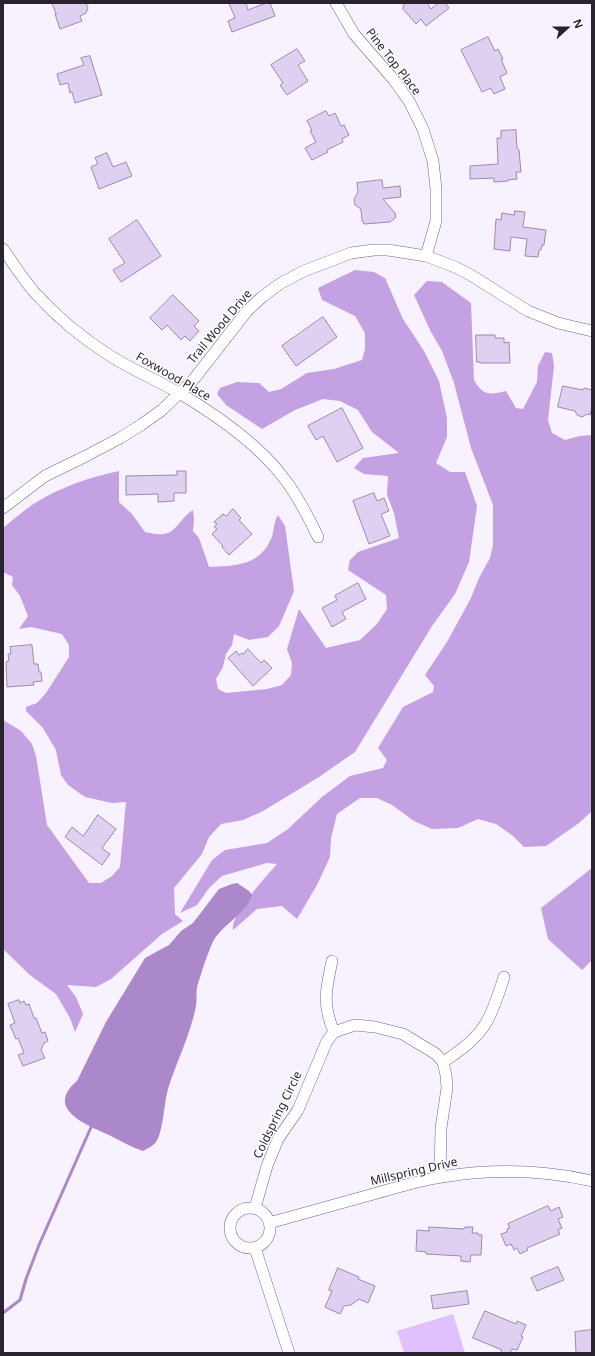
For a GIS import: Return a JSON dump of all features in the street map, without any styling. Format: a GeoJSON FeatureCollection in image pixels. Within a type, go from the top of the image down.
{"type":"FeatureCollection","features":[{"type":"Feature","properties":{"kind":"street","name":"Pine Top Place"},"geometry":{"type":"LineString","coordinates":[[336,3],[354,34],[394,80],[409,101],[423,129],[433,161],[436,189],[436,221],[426,256]]}},
{"type":"Feature","properties":{"kind":"street","name":"Foxwood Place"},"geometry":{"type":"LineString","coordinates":[[3,249],[34,292],[57,314],[86,338],[120,362],[180,394],[211,414],[266,457],[299,499],[318,537]]}},
{"type":"Feature","properties":{"kind":"street","name":"Trail Wood Drive"},"geometry":{"type":"LineString","coordinates":[[3,508],[45,476],[86,456],[141,425],[162,410],[194,379],[254,304],[281,283],[328,261],[362,251],[388,250],[426,256],[469,274],[528,312],[558,323],[592,331]]}},
{"type":"Feature","properties":{"kind":"street"},"geometry":{"type":"LineString","coordinates":[[332,961],[326,988],[325,1004],[334,1032],[356,1025],[375,1027],[403,1034],[436,1054],[443,1062],[447,1088],[441,1128],[440,1177]]}},
{"type":"Feature","properties":{"kind":"street"},"geometry":{"type":"LineString","coordinates":[[443,1062],[472,1041],[486,1024],[496,1002],[504,977]]}},
{"type":"Feature","properties":{"kind":"street","name":"Coldspring Circle"},"geometry":{"type":"LineString","coordinates":[[255,1208],[267,1166],[278,1139],[298,1110],[327,1041],[334,1032]]}},
{"type":"Feature","properties":{"kind":"street","name":"Millspring Drive"},"geometry":{"type":"LineString","coordinates":[[269,1223],[406,1185],[440,1177],[469,1173],[501,1171],[561,1175],[592,1180]]}},
{"type":"Feature","properties":{"kind":"street"},"geometry":{"type":"LineString","coordinates":[[255,1208],[262,1212],[269,1223],[270,1229],[268,1236],[265,1241],[255,1248],[248,1248],[236,1243],[230,1231],[230,1224],[233,1218],[237,1213],[243,1210],[255,1208]]}},
{"type":"Feature","properties":{"kind":"street"},"geometry":{"type":"LineString","coordinates":[[255,1248],[289,1353]]}},
{"type":"Feature","properties":{"kind":"shaded area"},"geometry":{"type":"Polygon","coordinates":[[[355,270],[374,272],[385,278],[403,319],[424,351],[439,381],[447,418],[447,437],[436,463],[450,472],[465,472],[477,506],[469,562],[455,594],[432,626],[355,752],[319,777],[263,811],[243,820],[221,824],[209,837],[202,854],[174,888],[175,914],[183,921],[162,934],[111,979],[96,987],[67,985],[76,997],[83,1014],[75,1032],[70,1018],[56,994],[30,975],[3,949],[3,720],[21,731],[32,744],[36,756],[47,825],[89,883],[101,883],[112,876],[120,867],[126,802],[112,803],[85,797],[68,785],[61,775],[56,750],[43,728],[26,711],[26,707],[37,703],[46,693],[69,657],[69,645],[62,634],[31,627],[19,629],[28,616],[20,596],[12,585],[13,577],[3,572],[3,528],[31,506],[65,487],[97,476],[119,471],[119,502],[132,514],[145,532],[154,534],[168,533],[193,510],[193,531],[199,538],[209,567],[236,565],[252,560],[259,555],[272,538],[278,515],[285,526],[294,591],[279,626],[268,637],[249,640],[234,634],[232,645],[226,654],[223,667],[216,679],[218,689],[226,693],[267,689],[282,685],[291,675],[292,663],[287,649],[299,609],[326,648],[360,640],[377,624],[387,609],[386,595],[348,570],[350,560],[358,552],[399,538],[394,513],[387,495],[388,476],[364,474],[354,468],[363,458],[399,453],[372,432],[358,410],[340,401],[323,399],[295,410],[262,429],[226,405],[217,394],[220,388],[237,382],[259,383],[269,392],[281,389],[307,373],[334,369],[362,360],[365,349],[365,333],[355,316],[322,300],[318,288],[355,270]]]}},
{"type":"Feature","properties":{"kind":"shaded area"},"geometry":{"type":"Polygon","coordinates":[[[427,281],[442,282],[471,303],[474,380],[484,392],[496,393],[506,391],[516,408],[523,409],[537,382],[538,366],[545,352],[552,353],[554,366],[548,420],[552,433],[565,440],[580,436],[592,435],[592,811],[579,823],[546,846],[524,847],[513,836],[496,824],[478,819],[458,828],[432,829],[414,821],[392,805],[377,798],[360,798],[337,814],[331,838],[330,857],[317,885],[297,919],[282,906],[257,909],[233,930],[237,915],[243,906],[277,864],[267,863],[222,876],[209,888],[197,905],[180,913],[212,860],[225,850],[267,843],[288,829],[322,797],[350,776],[383,768],[387,760],[378,748],[403,707],[433,692],[434,686],[425,675],[447,642],[471,598],[479,578],[490,558],[493,545],[493,505],[471,448],[454,383],[442,351],[431,332],[414,295],[427,281]]]}},
{"type":"Feature","properties":{"kind":"shaded area"},"geometry":{"type":"Polygon","coordinates":[[[592,868],[592,960],[582,970],[548,939],[541,908],[592,868]]]}},
{"type":"Feature","properties":{"kind":"shaded area"},"geometry":{"type":"Polygon","coordinates":[[[237,883],[249,891],[252,895],[244,909],[216,937],[208,954],[197,987],[194,1016],[168,1089],[160,1132],[156,1142],[143,1151],[90,1126],[72,1115],[67,1108],[65,1100],[68,1091],[77,1081],[106,1022],[145,958],[169,945],[181,931],[193,923],[219,889],[237,883]]]}},
{"type":"Feature","properties":{"kind":"shaded area"},"geometry":{"type":"Polygon","coordinates":[[[453,1314],[465,1353],[404,1353],[397,1331],[453,1314]]]}},
{"type":"Feature","properties":{"kind":"building"},"geometry":{"type":"Polygon","coordinates":[[[52,3],[86,3],[88,8],[86,13],[80,16],[82,21],[60,29],[52,3]]]}},
{"type":"Feature","properties":{"kind":"building"},"geometry":{"type":"Polygon","coordinates":[[[229,3],[246,3],[248,10],[266,3],[270,3],[275,16],[232,32],[228,21],[235,18],[229,3]]]}},
{"type":"Feature","properties":{"kind":"building"},"geometry":{"type":"Polygon","coordinates":[[[405,3],[427,3],[431,9],[438,3],[445,3],[449,8],[426,26],[421,19],[416,24],[403,9],[405,3]]]}},
{"type":"Feature","properties":{"kind":"building"},"geometry":{"type":"Polygon","coordinates":[[[488,37],[495,51],[498,49],[507,73],[500,77],[505,89],[494,94],[491,88],[482,92],[461,50],[488,37]]]}},
{"type":"Feature","properties":{"kind":"building"},"geometry":{"type":"Polygon","coordinates":[[[297,49],[305,61],[298,65],[308,81],[287,95],[280,85],[283,83],[271,65],[297,49]]]}},
{"type":"Feature","properties":{"kind":"building"},"geometry":{"type":"Polygon","coordinates":[[[90,56],[102,95],[75,103],[72,92],[70,93],[68,83],[60,85],[57,74],[84,65],[81,58],[90,56]]]}},
{"type":"Feature","properties":{"kind":"building"},"geometry":{"type":"Polygon","coordinates":[[[326,111],[329,116],[335,113],[341,126],[344,125],[349,135],[342,139],[343,142],[312,160],[305,148],[316,142],[307,121],[326,111]]]}},
{"type":"Feature","properties":{"kind":"building"},"geometry":{"type":"Polygon","coordinates":[[[516,130],[521,172],[516,172],[517,179],[494,182],[494,178],[470,179],[470,166],[498,164],[497,138],[501,138],[501,131],[516,130]]]}},
{"type":"Feature","properties":{"kind":"building"},"geometry":{"type":"Polygon","coordinates":[[[107,153],[113,167],[126,162],[132,176],[99,189],[91,167],[98,164],[95,158],[107,153]]]}},
{"type":"Feature","properties":{"kind":"building"},"geometry":{"type":"Polygon","coordinates":[[[382,180],[383,188],[400,186],[401,197],[383,199],[395,213],[396,217],[390,222],[364,224],[362,221],[361,209],[355,205],[354,199],[358,192],[357,183],[382,180]]]}},
{"type":"Feature","properties":{"kind":"building"},"geometry":{"type":"Polygon","coordinates":[[[515,211],[525,212],[523,227],[546,230],[544,245],[542,245],[541,250],[539,250],[538,257],[525,256],[527,239],[511,237],[510,251],[494,249],[496,219],[501,220],[502,213],[514,215],[515,211]]]}},
{"type":"Feature","properties":{"kind":"building"},"geometry":{"type":"Polygon","coordinates":[[[137,220],[161,256],[121,282],[113,270],[125,263],[109,239],[137,220]]]}},
{"type":"Feature","properties":{"kind":"building"},"geometry":{"type":"Polygon","coordinates":[[[173,295],[199,321],[194,326],[199,331],[190,341],[185,336],[181,340],[167,325],[162,330],[150,318],[173,295]]]}},
{"type":"Feature","properties":{"kind":"building"},"geometry":{"type":"Polygon","coordinates":[[[323,317],[337,337],[296,366],[282,346],[323,317]]]}},
{"type":"Feature","properties":{"kind":"building"},"geometry":{"type":"Polygon","coordinates":[[[476,335],[495,335],[495,338],[504,338],[504,343],[509,342],[510,363],[477,362],[476,335]]]}},
{"type":"Feature","properties":{"kind":"building"},"geometry":{"type":"Polygon","coordinates":[[[563,386],[583,390],[584,388],[592,390],[592,407],[590,415],[587,414],[582,417],[577,415],[575,411],[558,407],[563,386]]]}},
{"type":"Feature","properties":{"kind":"building"},"geometry":{"type":"Polygon","coordinates":[[[342,408],[363,448],[337,462],[323,436],[316,440],[308,426],[342,408]]]}},
{"type":"Feature","properties":{"kind":"building"},"geometry":{"type":"Polygon","coordinates":[[[177,471],[186,471],[186,493],[174,493],[174,501],[158,502],[158,494],[126,495],[126,476],[177,475],[177,471]]]}},
{"type":"Feature","properties":{"kind":"building"},"geometry":{"type":"Polygon","coordinates":[[[374,493],[377,501],[384,498],[389,511],[381,514],[390,536],[369,544],[353,501],[374,493]]]}},
{"type":"Feature","properties":{"kind":"building"},"geometry":{"type":"Polygon","coordinates":[[[233,509],[241,518],[239,520],[252,534],[229,555],[212,534],[217,529],[214,527],[217,524],[214,522],[223,514],[226,516],[233,509]]]}},
{"type":"Feature","properties":{"kind":"building"},"geometry":{"type":"Polygon","coordinates":[[[358,583],[366,599],[342,612],[346,619],[332,627],[322,608],[337,600],[335,596],[358,583]]]}},
{"type":"Feature","properties":{"kind":"building"},"geometry":{"type":"Polygon","coordinates":[[[32,645],[34,664],[38,664],[42,681],[33,682],[34,685],[7,687],[6,662],[9,661],[8,654],[11,654],[10,647],[32,645]]]}},
{"type":"Feature","properties":{"kind":"building"},"geometry":{"type":"Polygon","coordinates":[[[248,649],[261,663],[264,660],[272,668],[253,686],[228,658],[236,651],[239,655],[242,653],[243,654],[248,649]]]}},
{"type":"Feature","properties":{"kind":"building"},"geometry":{"type":"Polygon","coordinates":[[[98,815],[116,829],[102,848],[110,854],[102,865],[65,837],[72,827],[83,836],[98,815]]]}},
{"type":"Feature","properties":{"kind":"building"},"geometry":{"type":"Polygon","coordinates":[[[19,1000],[20,1003],[24,1001],[26,1005],[29,1004],[34,1018],[36,1018],[42,1033],[45,1032],[48,1041],[44,1043],[41,1050],[45,1058],[23,1066],[18,1055],[24,1053],[18,1038],[16,1039],[10,1025],[15,1023],[8,1004],[19,1000]]]}},
{"type":"Feature","properties":{"kind":"building"},"geometry":{"type":"Polygon","coordinates":[[[548,1206],[551,1211],[559,1207],[563,1217],[558,1219],[562,1228],[558,1230],[560,1234],[527,1248],[528,1250],[520,1254],[517,1248],[514,1250],[511,1244],[506,1246],[501,1234],[507,1232],[507,1229],[510,1228],[508,1224],[548,1206]]]}},
{"type":"Feature","properties":{"kind":"building"},"geometry":{"type":"Polygon","coordinates":[[[429,1227],[464,1229],[465,1227],[473,1227],[472,1233],[482,1235],[481,1255],[471,1255],[470,1262],[461,1261],[461,1256],[426,1254],[426,1252],[416,1251],[417,1230],[429,1231],[429,1227]]]}},
{"type":"Feature","properties":{"kind":"building"},"geometry":{"type":"Polygon","coordinates":[[[558,1267],[564,1280],[537,1291],[531,1278],[558,1267]]]}},
{"type":"Feature","properties":{"kind":"building"},"geometry":{"type":"Polygon","coordinates":[[[338,1268],[375,1286],[368,1303],[359,1299],[351,1305],[344,1306],[340,1314],[325,1307],[332,1291],[329,1290],[338,1268]]]}},
{"type":"Feature","properties":{"kind":"building"},"geometry":{"type":"Polygon","coordinates":[[[467,1291],[469,1304],[433,1309],[431,1296],[467,1291]]]}},
{"type":"Feature","properties":{"kind":"building"},"geometry":{"type":"Polygon","coordinates":[[[485,1311],[516,1324],[517,1321],[526,1325],[521,1336],[523,1337],[517,1350],[512,1349],[510,1353],[500,1353],[502,1350],[473,1338],[485,1311]]]}},
{"type":"Feature","properties":{"kind":"building"},"geometry":{"type":"Polygon","coordinates":[[[592,1330],[592,1353],[576,1353],[575,1332],[592,1330]]]}},
{"type":"Feature","properties":{"kind":"waterway"},"geometry":{"type":"LineString","coordinates":[[3,1313],[20,1300],[39,1245],[92,1125]]}}]}
